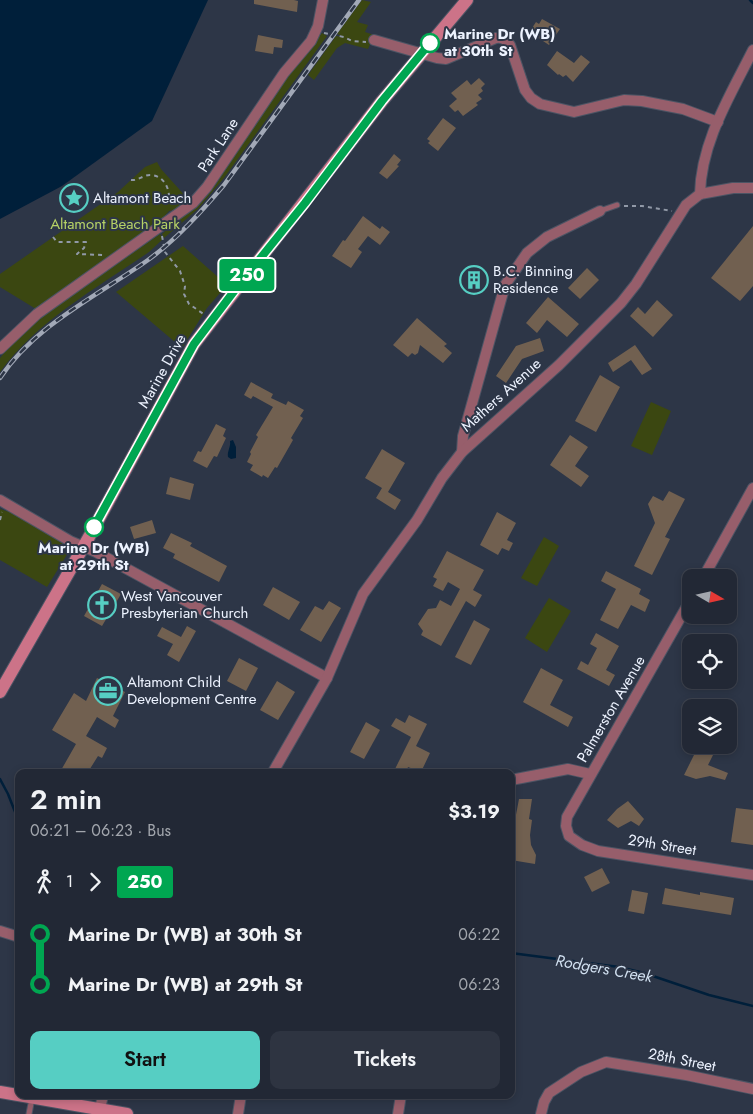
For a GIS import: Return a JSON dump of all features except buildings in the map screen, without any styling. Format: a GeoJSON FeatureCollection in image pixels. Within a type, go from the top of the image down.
{"type":"FeatureCollection","features":[{"type":"Feature","properties":{"kind":"main road","name":"Marine Drive"},"geometry":{"type":"LineString","coordinates":[[0,692],[83,547],[194,344],[305,203],[382,101],[467,0]]}},
{"type":"Feature","properties":{"kind":"main road"},"geometry":{"type":"LineString","coordinates":[[0,1092],[15,1094]]}},
{"type":"Feature","properties":{"kind":"main road"},"geometry":{"type":"LineString","coordinates":[[45,1099],[100,1112],[127,1114]]}},
{"type":"Feature","properties":{"kind":"street"},"geometry":{"type":"LineString","coordinates":[[320,29],[322,0]]}},
{"type":"Feature","properties":{"kind":"street","name":"Park Lane"},"geometry":{"type":"LineString","coordinates":[[0,349],[38,314],[193,203],[212,181],[284,73],[320,29]]}},
{"type":"Feature","properties":{"kind":"street"},"geometry":{"type":"LineString","coordinates":[[374,40],[421,54],[446,59],[496,38],[501,38],[510,45],[525,90],[531,98],[540,104],[574,112],[624,100],[642,101],[683,109],[718,122]]}},
{"type":"Feature","properties":{"kind":"street"},"geometry":{"type":"LineString","coordinates":[[753,50],[718,122],[704,158],[700,194],[733,188],[753,188]]}},
{"type":"Feature","properties":{"kind":"street","name":"Mathers Avenue"},"geometry":{"type":"LineString","coordinates":[[275,769],[327,678],[363,594],[417,520],[442,478],[462,452],[559,365],[621,303],[636,284],[686,205],[700,194]]}},
{"type":"Feature","properties":{"kind":"street"},"geometry":{"type":"LineString","coordinates":[[462,452],[463,436],[505,285],[527,253],[547,238],[600,211]]}},
{"type":"Feature","properties":{"kind":"street"},"geometry":{"type":"LineString","coordinates":[[708,569],[753,488]]}},
{"type":"Feature","properties":{"kind":"street"},"geometry":{"type":"LineString","coordinates":[[1,504],[96,552],[327,678]]}},
{"type":"Feature","properties":{"kind":"street","name":"Palmerston Avenue"},"geometry":{"type":"LineString","coordinates":[[569,836],[566,826],[567,817],[682,615]]}},
{"type":"Feature","properties":{"kind":"street"},"geometry":{"type":"LineString","coordinates":[[515,779],[568,769],[590,774]]}},
{"type":"Feature","properties":{"kind":"street","name":"29th Street"},"geometry":{"type":"LineString","coordinates":[[569,836],[582,845],[598,851],[753,874]]}},
{"type":"Feature","properties":{"kind":"street"},"geometry":{"type":"LineString","coordinates":[[0,931],[15,936]]}},
{"type":"Feature","properties":{"kind":"street","name":"28th Street"},"geometry":{"type":"LineString","coordinates":[[541,1114],[549,1092],[581,1072],[606,1062],[686,1075],[753,1089]]}},
{"type":"Feature","properties":{"kind":"street"},"geometry":{"type":"LineString","coordinates":[[100,1112],[102,1099]]}},
{"type":"Feature","properties":{"kind":"street"},"geometry":{"type":"LineString","coordinates":[[238,1114],[240,1099]]}},
{"type":"Feature","properties":{"kind":"street"},"geometry":{"type":"LineString","coordinates":[[398,1114],[400,1099]]}},
{"type":"Feature","properties":{"kind":"lane"},"geometry":{"type":"LineString","coordinates":[[600,211],[617,205]]}},
{"type":"Feature","properties":{"kind":"lane"},"geometry":{"type":"LineString","coordinates":[[29,1114],[32,1099]]}},
{"type":"Feature","properties":{"kind":"path"},"geometry":{"type":"LineString","coordinates":[[320,29],[352,41],[370,43],[374,40]]}},
{"type":"Feature","properties":{"kind":"path"},"geometry":{"type":"LineString","coordinates":[[131,180],[134,181],[149,174],[158,177],[164,181],[169,197],[175,203],[180,203]]}},
{"type":"Feature","properties":{"kind":"path"},"geometry":{"type":"LineString","coordinates":[[617,205],[671,210],[681,214]]}},
{"type":"Feature","properties":{"kind":"path"},"geometry":{"type":"LineString","coordinates":[[161,234],[165,252],[180,271],[185,286],[184,294],[189,304],[203,313]]}},
{"type":"Feature","properties":{"kind":"path"},"geometry":{"type":"LineString","coordinates":[[53,237],[57,242],[86,242],[84,248],[77,254],[103,256]]}},
{"type":"Feature","properties":{"kind":"path"},"geometry":{"type":"LineString","coordinates":[[1,504],[1,521]]}},
{"type":"Feature","properties":{"kind":"green space"},"geometry":{"type":"Polygon","coordinates":[[[362,0],[371,2],[357,22],[368,25],[365,32],[374,35],[368,49],[345,43],[337,48],[314,80],[308,75],[336,36],[344,37],[337,34],[362,0]]]}},
{"type":"Feature","properties":{"kind":"green space"},"geometry":{"type":"Polygon","coordinates":[[[322,33],[327,36],[224,178],[198,209],[164,238],[162,234],[194,206],[281,84],[322,33]]]}},
{"type":"Feature","properties":{"kind":"green space","name":"Altamont Beach Park"},"geometry":{"type":"Polygon","coordinates":[[[157,162],[188,199],[178,209],[169,211],[157,224],[36,309],[0,287],[0,274],[118,192],[145,167],[157,162]]]}},
{"type":"Feature","properties":{"kind":"green space"},"geometry":{"type":"Polygon","coordinates":[[[160,234],[163,239],[149,252],[50,321],[15,353],[0,372],[0,358],[13,342],[39,318],[160,234]]]}},
{"type":"Feature","properties":{"kind":"green space","name":"Altamont Beach Park"},"geometry":{"type":"Polygon","coordinates":[[[183,246],[227,285],[207,308],[182,348],[116,292],[183,246]]]}},
{"type":"Feature","properties":{"kind":"green space"},"geometry":{"type":"Polygon","coordinates":[[[651,402],[671,411],[652,455],[631,446],[651,402]]]}},
{"type":"Feature","properties":{"kind":"green space"},"geometry":{"type":"Polygon","coordinates":[[[0,509],[12,513],[62,543],[68,553],[47,587],[0,560],[0,509]]]}},
{"type":"Feature","properties":{"kind":"green space"},"geometry":{"type":"Polygon","coordinates":[[[544,537],[559,546],[537,586],[521,578],[544,537]]]}},
{"type":"Feature","properties":{"kind":"green space"},"geometry":{"type":"Polygon","coordinates":[[[549,598],[571,611],[547,652],[525,638],[549,598]]]}},
{"type":"Feature","properties":{"kind":"water"},"geometry":{"type":"Polygon","coordinates":[[[0,0],[208,0],[152,121],[62,186],[0,219],[0,0]]]}},
{"type":"Feature","properties":{"kind":"water"},"geometry":{"type":"Polygon","coordinates":[[[233,440],[236,447],[236,458],[231,459],[228,457],[228,453],[230,441],[233,440]]]}},
{"type":"Feature","properties":{"kind":"waterway"},"geometry":{"type":"LineString","coordinates":[[750,0],[753,3]]}},
{"type":"Feature","properties":{"kind":"waterway","name":"Rodgers Creek"},"geometry":{"type":"LineString","coordinates":[[0,779],[15,812]]}},
{"type":"Feature","properties":{"kind":"waterway","name":"Rodgers Creek"},"geometry":{"type":"LineString","coordinates":[[515,954],[619,967],[644,973],[709,995],[753,1006]]}},
{"type":"Feature","properties":{"kind":"railway"},"geometry":{"type":"LineString","coordinates":[[0,378],[14,359],[49,327],[148,260],[179,234],[224,185],[359,0]]}},
{"type":"Feature","properties":{"kind":"bus line","name":"250"},"geometry":{"type":"LineString","coordinates":[[94,527],[194,344],[305,203],[382,101],[430,43]]}},
{"type":"Feature","properties":{"kind":"place","name":"Marine Dr (WB) at 30th St"},"geometry":{"type":"Point","coordinates":[430,43]}},
{"type":"Feature","properties":{"kind":"place","name":"Altamont Beach"},"geometry":{"type":"Point","coordinates":[74,198]}},
{"type":"Feature","properties":{"kind":"place","name":"B.C. Binning Residence"},"geometry":{"type":"Point","coordinates":[474,280]}},
{"type":"Feature","properties":{"kind":"place","name":"Marine Dr (WB) at 29th St"},"geometry":{"type":"Point","coordinates":[94,527]}},
{"type":"Feature","properties":{"kind":"place","name":"West Vancouver Presbyterian Church"},"geometry":{"type":"Point","coordinates":[102,605]}},
{"type":"Feature","properties":{"kind":"place","name":"Altamont Child Development Centre"},"geometry":{"type":"Point","coordinates":[108,691]}}]}
